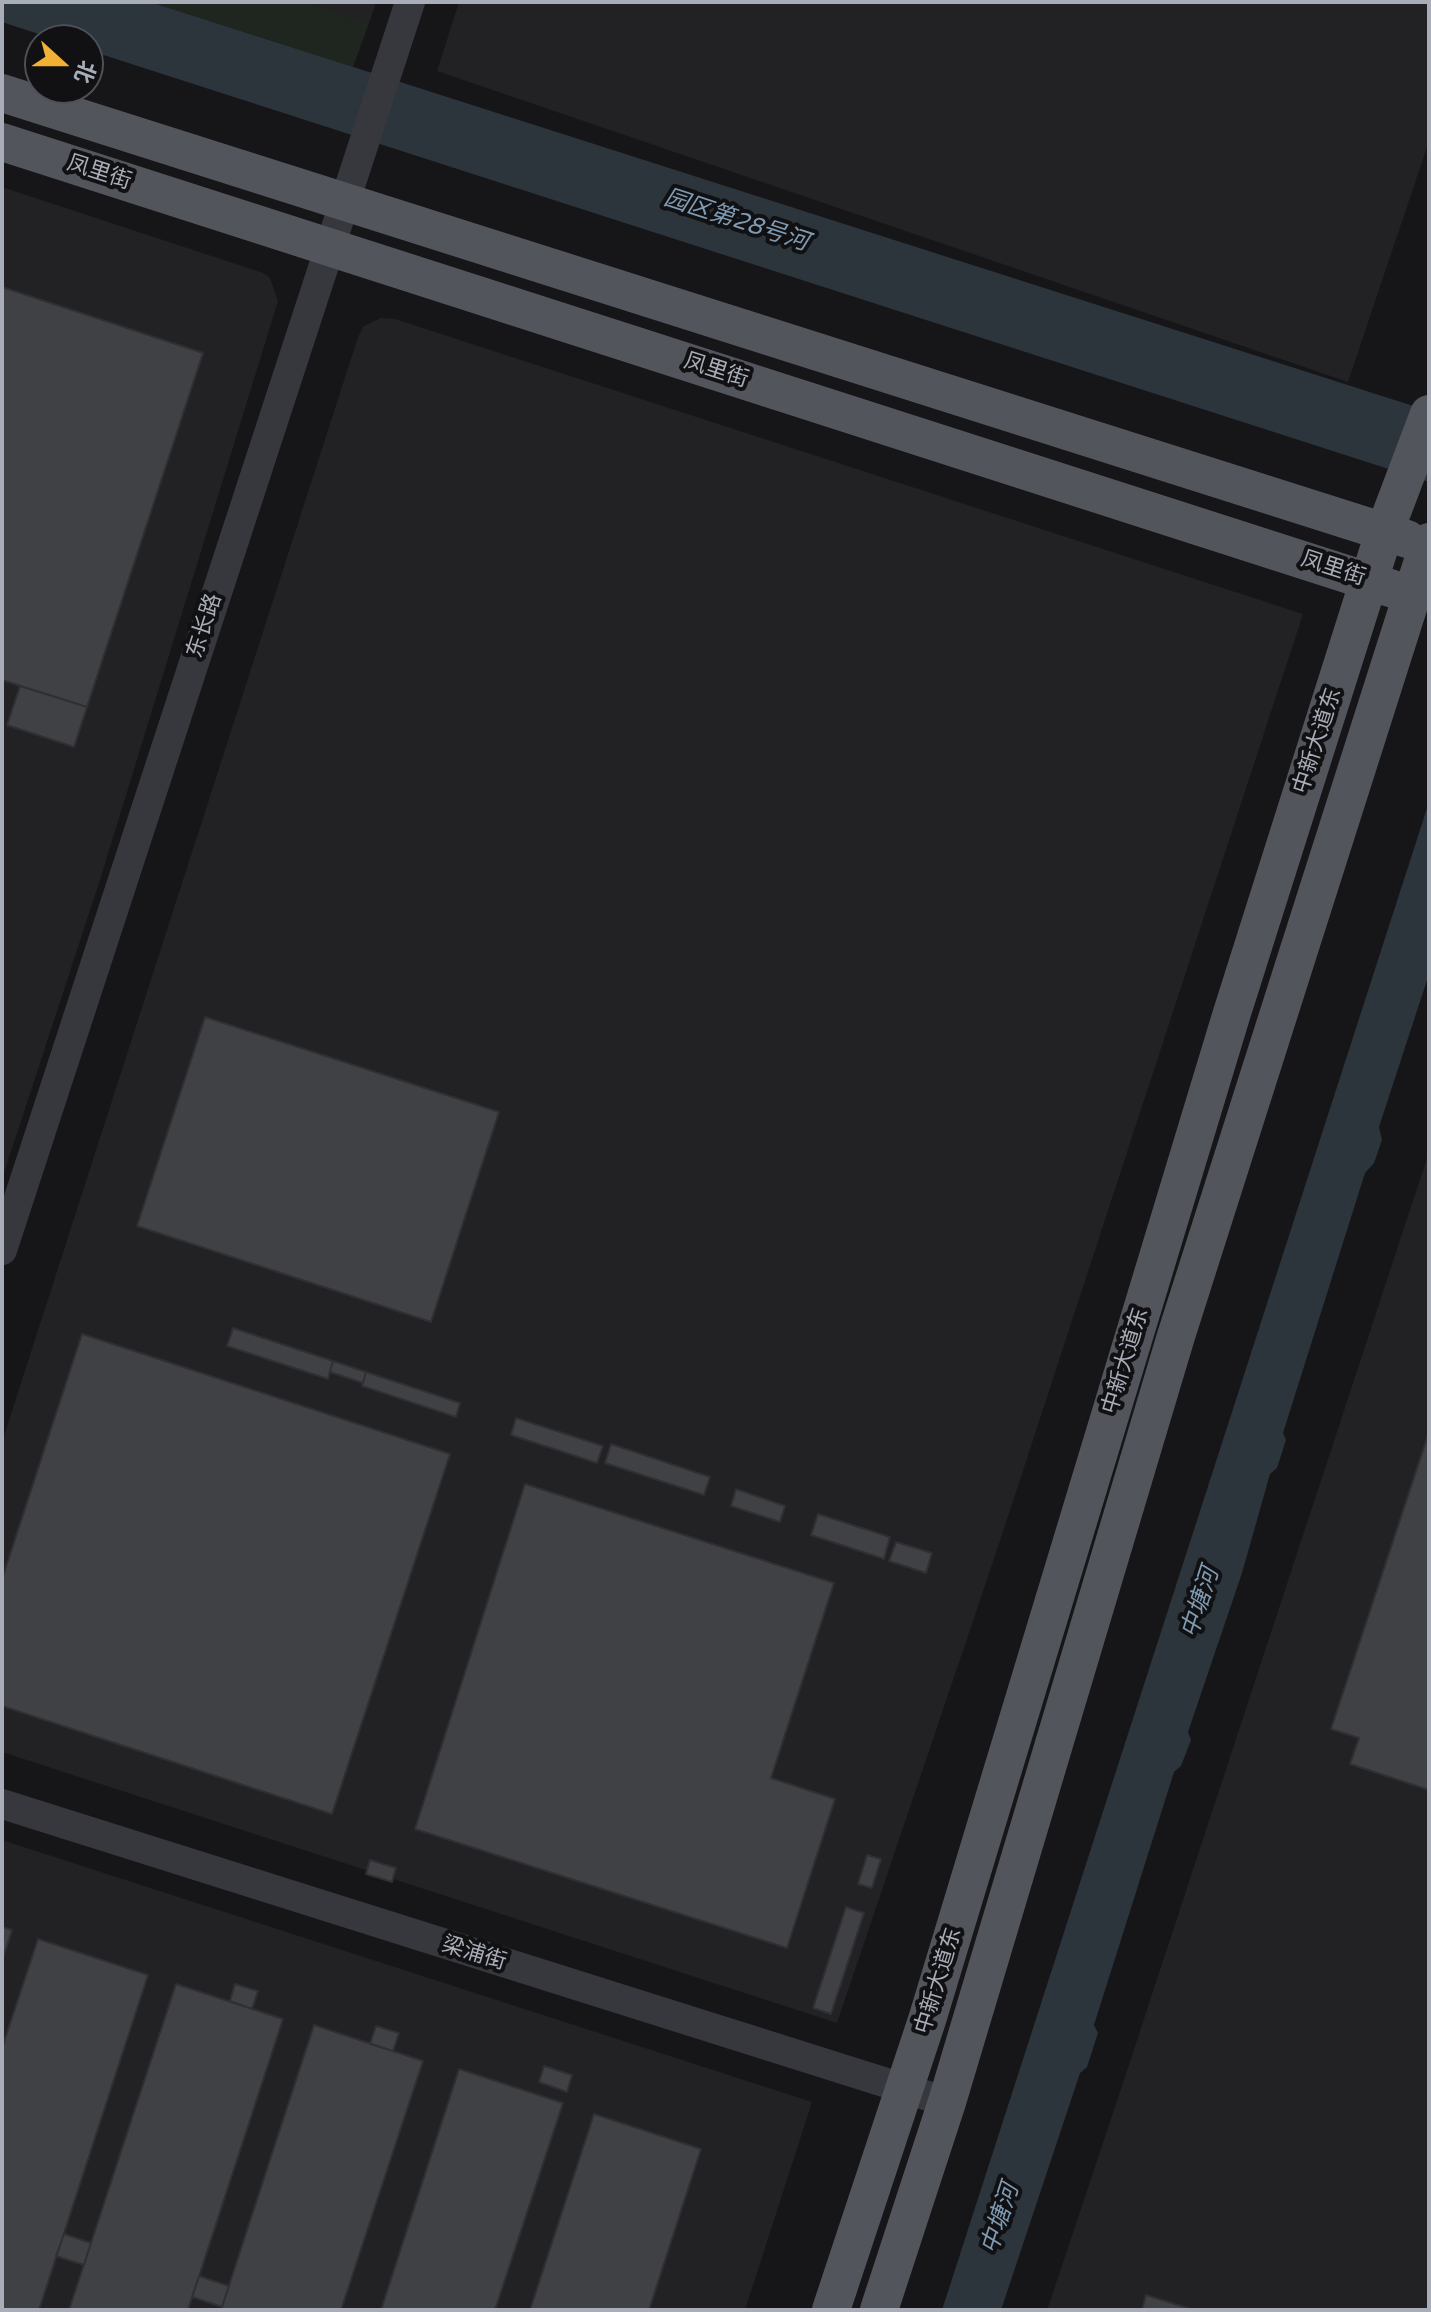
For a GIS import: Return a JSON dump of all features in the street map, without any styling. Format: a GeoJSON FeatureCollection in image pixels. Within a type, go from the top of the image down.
{"type":"FeatureCollection","features":[{"type":"Feature","properties":{"kind":"main road"},"geometry":{"type":"LineString","coordinates":[[2,93],[1384,533],[1429,544]]}},
{"type":"Feature","properties":{"kind":"main road","name":"凤里街"},"geometry":{"type":"LineString","coordinates":[[2,142],[1421,599]]}},
{"type":"Feature","properties":{"kind":"main road","name":"中新大道东"},"geometry":{"type":"LineString","coordinates":[[831,2310],[904,2089],[1235,1001],[1384,533],[1429,414]]}},
{"type":"Feature","properties":{"kind":"main road","name":"中新大道东"},"geometry":{"type":"LineString","coordinates":[[879,2310],[947,2102],[1176,1336],[1421,599],[1429,544]]}},
{"type":"Feature","properties":{"kind":"street","name":"东长路"},"geometry":{"type":"LineString","coordinates":[[2,1250],[410,2]]}},
{"type":"Feature","properties":{"kind":"street","name":"梁浦街"},"geometry":{"type":"LineString","coordinates":[[2,1804],[947,2102]]}},
{"type":"Feature","properties":{"kind":"shaded area"},"geometry":{"type":"Polygon","coordinates":[[[150,2],[306,2],[369,23],[353,67],[150,2]]]}},
{"type":"Feature","properties":{"kind":"shaded area"},"geometry":{"type":"Polygon","coordinates":[[[305,2],[376,2],[369,23],[305,2]]]}},
{"type":"Feature","properties":{"kind":"shaded area"},"geometry":{"type":"Polygon","coordinates":[[[459,2],[1429,2],[1429,141],[1348,382],[437,71],[459,2]]]}},
{"type":"Feature","properties":{"kind":"shaded area"},"geometry":{"type":"Polygon","coordinates":[[[2,187],[263,273],[270,278],[278,301],[99,883],[2,1179],[2,187]]]}},
{"type":"Feature","properties":{"kind":"shaded area"},"geometry":{"type":"Polygon","coordinates":[[[381,318],[395,319],[1303,614],[997,1550],[837,2023],[2,1752],[2,1442],[358,337],[364,326],[381,318]]]}},
{"type":"Feature","properties":{"kind":"shaded area"},"geometry":{"type":"Polygon","coordinates":[[[1429,1152],[1429,2310],[1047,2310],[1113,2113],[1429,1152]]]}},
{"type":"Feature","properties":{"kind":"shaded area"},"geometry":{"type":"Polygon","coordinates":[[[2,1840],[812,2102],[745,2310],[2,2310],[2,1840]]]}},
{"type":"Feature","properties":{"kind":"water","name":"园区第28号河"},"geometry":{"type":"Polygon","coordinates":[[[2,2],[150,2],[1429,411],[1429,482],[104,55],[104,24],[24,24],[24,29],[2,22],[2,2]]]}},
{"type":"Feature","properties":{"kind":"water","name":"中塘河"},"geometry":{"type":"Polygon","coordinates":[[[1429,802],[1429,974],[1379,1127],[1382,1140],[1374,1163],[1365,1173],[1283,1433],[1286,1440],[1277,1468],[1270,1474],[1242,1573],[1188,1732],[1191,1740],[1181,1766],[1174,1772],[1094,2025],[1098,2033],[1087,2067],[1080,2073],[1001,2310],[942,2310],[1429,802]]]}},
{"type":"Feature","properties":{"kind":"building"},"geometry":{"type":"Polygon","coordinates":[[[2,287],[203,353],[87,707],[2,680],[2,287]]]}},
{"type":"Feature","properties":{"kind":"building"},"geometry":{"type":"Polygon","coordinates":[[[20,686],[87,707],[74,747],[7,725],[20,686]]]}},
{"type":"Feature","properties":{"kind":"building"},"geometry":{"type":"Polygon","coordinates":[[[205,1017],[499,1112],[431,1322],[137,1226],[205,1017]]]}},
{"type":"Feature","properties":{"kind":"building"},"geometry":{"type":"Polygon","coordinates":[[[233,1328],[333,1361],[328,1379],[227,1346],[233,1328]]]}},
{"type":"Feature","properties":{"kind":"building"},"geometry":{"type":"Polygon","coordinates":[[[82,1334],[450,1454],[332,1814],[2,1706],[2,1579],[82,1334]]]}},
{"type":"Feature","properties":{"kind":"building"},"geometry":{"type":"Polygon","coordinates":[[[333,1361],[366,1372],[363,1383],[330,1372],[333,1361]]]}},
{"type":"Feature","properties":{"kind":"building"},"geometry":{"type":"Polygon","coordinates":[[[366,1372],[460,1403],[456,1417],[362,1386],[366,1372]]]}},
{"type":"Feature","properties":{"kind":"building"},"geometry":{"type":"Polygon","coordinates":[[[516,1418],[603,1446],[597,1463],[511,1435],[516,1418]]]}},
{"type":"Feature","properties":{"kind":"building"},"geometry":{"type":"Polygon","coordinates":[[[1429,1432],[1429,1790],[1350,1764],[1359,1738],[1331,1729],[1429,1432]]]}},
{"type":"Feature","properties":{"kind":"building"},"geometry":{"type":"Polygon","coordinates":[[[611,1444],[710,1477],[704,1495],[605,1463],[611,1444]]]}},
{"type":"Feature","properties":{"kind":"building"},"geometry":{"type":"Polygon","coordinates":[[[525,1484],[834,1583],[771,1778],[835,1799],[787,1948],[415,1829],[525,1484]]]}},
{"type":"Feature","properties":{"kind":"building"},"geometry":{"type":"Polygon","coordinates":[[[736,1489],[785,1506],[780,1522],[731,1506],[736,1489]]]}},
{"type":"Feature","properties":{"kind":"building"},"geometry":{"type":"Polygon","coordinates":[[[818,1514],[890,1537],[884,1559],[811,1535],[818,1514]]]}},
{"type":"Feature","properties":{"kind":"building"},"geometry":{"type":"Polygon","coordinates":[[[896,1542],[932,1553],[926,1573],[889,1561],[896,1542]]]}},
{"type":"Feature","properties":{"kind":"building"},"geometry":{"type":"Polygon","coordinates":[[[867,1855],[881,1859],[872,1888],[858,1884],[867,1855]]]}},
{"type":"Feature","properties":{"kind":"building"},"geometry":{"type":"Polygon","coordinates":[[[370,1860],[396,1868],[392,1882],[366,1874],[370,1860]]]}},
{"type":"Feature","properties":{"kind":"building"},"geometry":{"type":"Polygon","coordinates":[[[846,1907],[864,1913],[831,2014],[813,2008],[846,1907]]]}},
{"type":"Feature","properties":{"kind":"building"},"geometry":{"type":"Polygon","coordinates":[[[2,1927],[12,1930],[2,1961],[2,1927]]]}},
{"type":"Feature","properties":{"kind":"building"},"geometry":{"type":"Polygon","coordinates":[[[38,1939],[148,1975],[39,2310],[2,2310],[2,2048],[38,1939]]]}},
{"type":"Feature","properties":{"kind":"building"},"geometry":{"type":"Polygon","coordinates":[[[176,1984],[283,2019],[188,2310],[69,2310],[176,1984]]]}},
{"type":"Feature","properties":{"kind":"building"},"geometry":{"type":"Polygon","coordinates":[[[235,1984],[258,1991],[252,2009],[230,2001],[235,1984]]]}},
{"type":"Feature","properties":{"kind":"building"},"geometry":{"type":"Polygon","coordinates":[[[314,2025],[423,2061],[341,2310],[221,2310],[314,2025]]]}},
{"type":"Feature","properties":{"kind":"building"},"geometry":{"type":"Polygon","coordinates":[[[376,2026],[399,2033],[393,2051],[370,2044],[376,2026]]]}},
{"type":"Feature","properties":{"kind":"building"},"geometry":{"type":"Polygon","coordinates":[[[544,2066],[572,2075],[567,2092],[539,2082],[544,2066]]]}},
{"type":"Feature","properties":{"kind":"building"},"geometry":{"type":"Polygon","coordinates":[[[459,2069],[563,2103],[495,2310],[381,2310],[459,2069]]]}},
{"type":"Feature","properties":{"kind":"building"},"geometry":{"type":"Polygon","coordinates":[[[594,2114],[701,2149],[649,2310],[530,2310],[594,2114]]]}},
{"type":"Feature","properties":{"kind":"building"},"geometry":{"type":"Polygon","coordinates":[[[64,2234],[91,2243],[84,2265],[56,2256],[64,2234]]]}},
{"type":"Feature","properties":{"kind":"building"},"geometry":{"type":"Polygon","coordinates":[[[199,2276],[229,2286],[222,2307],[192,2297],[199,2276]]]}},
{"type":"Feature","properties":{"kind":"building"},"geometry":{"type":"Polygon","coordinates":[[[1146,2295],[1194,2310],[1142,2310],[1146,2295]]]}}]}
